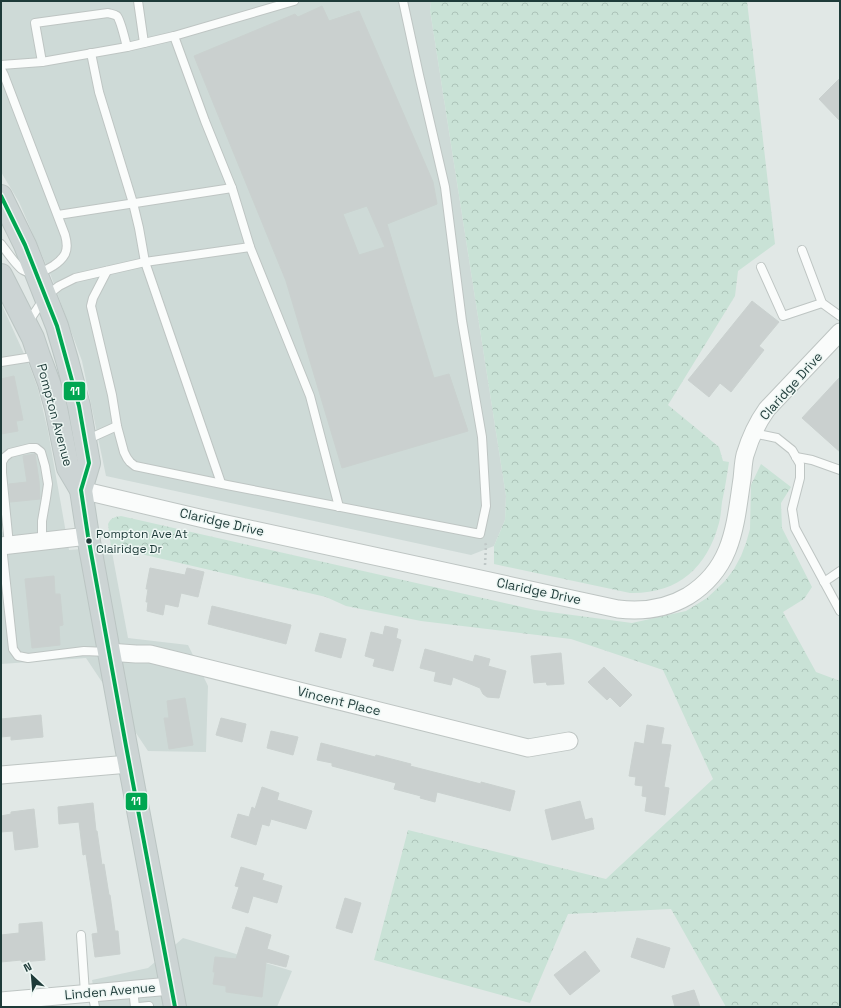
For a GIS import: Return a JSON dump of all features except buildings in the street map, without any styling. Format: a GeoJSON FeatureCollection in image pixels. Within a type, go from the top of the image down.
{"type":"FeatureCollection","features":[{"type":"Feature","properties":{"kind":"main road","name":"Pompton Avenue"},"geometry":{"type":"LineString","coordinates":[[1,196],[25,245],[57,326],[68,360],[79,406],[89,463],[81,490]]}},
{"type":"Feature","properties":{"kind":"main road","name":"Pompton Avenue"},"geometry":{"type":"LineString","coordinates":[[1,275],[33,338],[56,408],[68,468],[81,490],[108,652],[175,1007]]}},
{"type":"Feature","properties":{"kind":"street","name":"Claridge Drive"},"geometry":{"type":"LineString","coordinates":[[81,490],[208,520],[618,609],[645,610],[658,608],[683,599],[695,592],[713,574],[720,564],[727,553],[734,529],[745,457],[753,433],[759,421],[767,409],[840,332]]}},
{"type":"Feature","properties":{"kind":"street"},"geometry":{"type":"LineString","coordinates":[[4,546],[88,536]]}},
{"type":"Feature","properties":{"kind":"street","name":"Vincent Place"},"geometry":{"type":"LineString","coordinates":[[108,652],[150,654],[528,748],[569,741]]}},
{"type":"Feature","properties":{"kind":"street"},"geometry":{"type":"LineString","coordinates":[[1,775],[129,764]]}},
{"type":"Feature","properties":{"kind":"street","name":"Linden Avenue"},"geometry":{"type":"LineString","coordinates":[[1,1001],[91,997],[133,989],[170,986]]}},
{"type":"Feature","properties":{"kind":"lane"},"geometry":{"type":"LineString","coordinates":[[138,1],[144,43]]}},
{"type":"Feature","properties":{"kind":"lane"},"geometry":{"type":"LineString","coordinates":[[1,65],[42,62],[127,47],[174,36],[294,1]]}},
{"type":"Feature","properties":{"kind":"lane"},"geometry":{"type":"LineString","coordinates":[[107,271],[93,298],[92,306],[112,395],[117,426],[124,452],[130,462],[135,466],[480,534],[486,506],[482,437],[462,321],[445,187],[403,1]]}},
{"type":"Feature","properties":{"kind":"lane"},"geometry":{"type":"LineString","coordinates":[[42,62],[35,22],[108,13],[113,14],[117,16],[127,47]]}},
{"type":"Feature","properties":{"kind":"lane"},"geometry":{"type":"LineString","coordinates":[[174,36],[204,121],[232,188],[250,247],[310,396],[339,507]]}},
{"type":"Feature","properties":{"kind":"lane"},"geometry":{"type":"LineString","coordinates":[[91,53],[99,92],[133,203],[145,262],[221,483]]}},
{"type":"Feature","properties":{"kind":"lane"},"geometry":{"type":"LineString","coordinates":[[1,69],[66,235],[67,248],[65,254],[54,266],[36,273],[22,270],[1,244]]}},
{"type":"Feature","properties":{"kind":"lane"},"geometry":{"type":"LineString","coordinates":[[58,215],[232,188]]}},
{"type":"Feature","properties":{"kind":"lane"},"geometry":{"type":"LineString","coordinates":[[26,326],[46,297],[59,286],[75,278],[145,262],[250,247]]}},
{"type":"Feature","properties":{"kind":"lane"},"geometry":{"type":"LineString","coordinates":[[802,250],[822,303],[840,316]]}},
{"type":"Feature","properties":{"kind":"lane"},"geometry":{"type":"LineString","coordinates":[[761,267],[783,316],[822,303]]}},
{"type":"Feature","properties":{"kind":"lane"},"geometry":{"type":"LineString","coordinates":[[1,362],[39,356]]}},
{"type":"Feature","properties":{"kind":"lane"},"geometry":{"type":"LineString","coordinates":[[85,440],[117,426]]}},
{"type":"Feature","properties":{"kind":"lane"},"geometry":{"type":"LineString","coordinates":[[753,433],[777,438],[792,450],[800,464],[800,478],[792,509],[795,528],[840,611]]}},
{"type":"Feature","properties":{"kind":"lane"},"geometry":{"type":"LineString","coordinates":[[42,542],[42,521],[48,484],[41,452],[36,448],[30,448],[10,453],[2,462],[4,546],[13,649],[18,656],[28,658],[84,651],[108,652]]}},
{"type":"Feature","properties":{"kind":"lane"},"geometry":{"type":"LineString","coordinates":[[796,457],[812,460],[840,470]]}},
{"type":"Feature","properties":{"kind":"lane"},"geometry":{"type":"LineString","coordinates":[[824,582],[840,571]]}},
{"type":"Feature","properties":{"kind":"lane"},"geometry":{"type":"LineString","coordinates":[[81,935],[91,997]]}},
{"type":"Feature","properties":{"kind":"lane"},"geometry":{"type":"LineString","coordinates":[[133,989],[135,1007]]}},
{"type":"Feature","properties":{"kind":"lane"},"geometry":{"type":"LineString","coordinates":[[139,1007],[149,1007]]}},
{"type":"Feature","properties":{"kind":"path"},"geometry":{"type":"LineString","coordinates":[[485,566],[486,545]]}},
{"type":"Feature","properties":{"kind":"shaded area"},"geometry":{"type":"Polygon","coordinates":[[[1,1],[431,1],[430,10],[506,496],[505,520],[494,546],[471,555],[106,476],[82,361],[51,276],[19,202],[1,172],[1,1]]]}},
{"type":"Feature","properties":{"kind":"shaded area"},"geometry":{"type":"Polygon","coordinates":[[[1,303],[30,367],[38,389],[48,431],[69,550],[111,547],[128,638],[188,645],[208,686],[206,752],[148,751],[86,658],[1,664],[1,534],[4,530],[1,501],[1,303]]]}},
{"type":"Feature","properties":{"kind":"shaded area"},"geometry":{"type":"Polygon","coordinates":[[[183,938],[292,971],[277,1007],[97,1007],[92,980],[148,968],[183,938]]]}},
{"type":"Feature","properties":{"kind":"green space"},"geometry":{"type":"Polygon","coordinates":[[[431,1],[747,1],[775,244],[738,271],[735,296],[668,405],[719,447],[723,461],[729,462],[720,520],[714,539],[707,553],[688,575],[676,583],[662,589],[630,593],[494,564],[494,546],[505,520],[506,496],[430,10],[431,1]]]}},
{"type":"Feature","properties":{"kind":"green space"},"geometry":{"type":"Polygon","coordinates":[[[761,464],[791,487],[781,503],[782,528],[812,587],[804,599],[783,612],[816,672],[840,681],[840,1007],[726,1007],[671,909],[568,914],[530,1003],[374,960],[408,830],[606,879],[713,779],[663,670],[571,639],[421,621],[346,606],[326,597],[111,547],[108,524],[113,518],[121,516],[535,610],[632,623],[686,611],[707,598],[725,581],[734,569],[746,543],[750,529],[751,485],[761,464]]]}},
{"type":"Feature","properties":{"kind":"transit line","name":"11"},"geometry":{"type":"LineString","coordinates":[[1,196],[25,245],[57,326],[79,406],[89,463],[81,490],[88,536],[175,1007]]}},
{"type":"Feature","properties":{"kind":"place","name":"Pompton Ave At Clairidge Dr"},"geometry":{"type":"Point","coordinates":[89,541]}}]}
